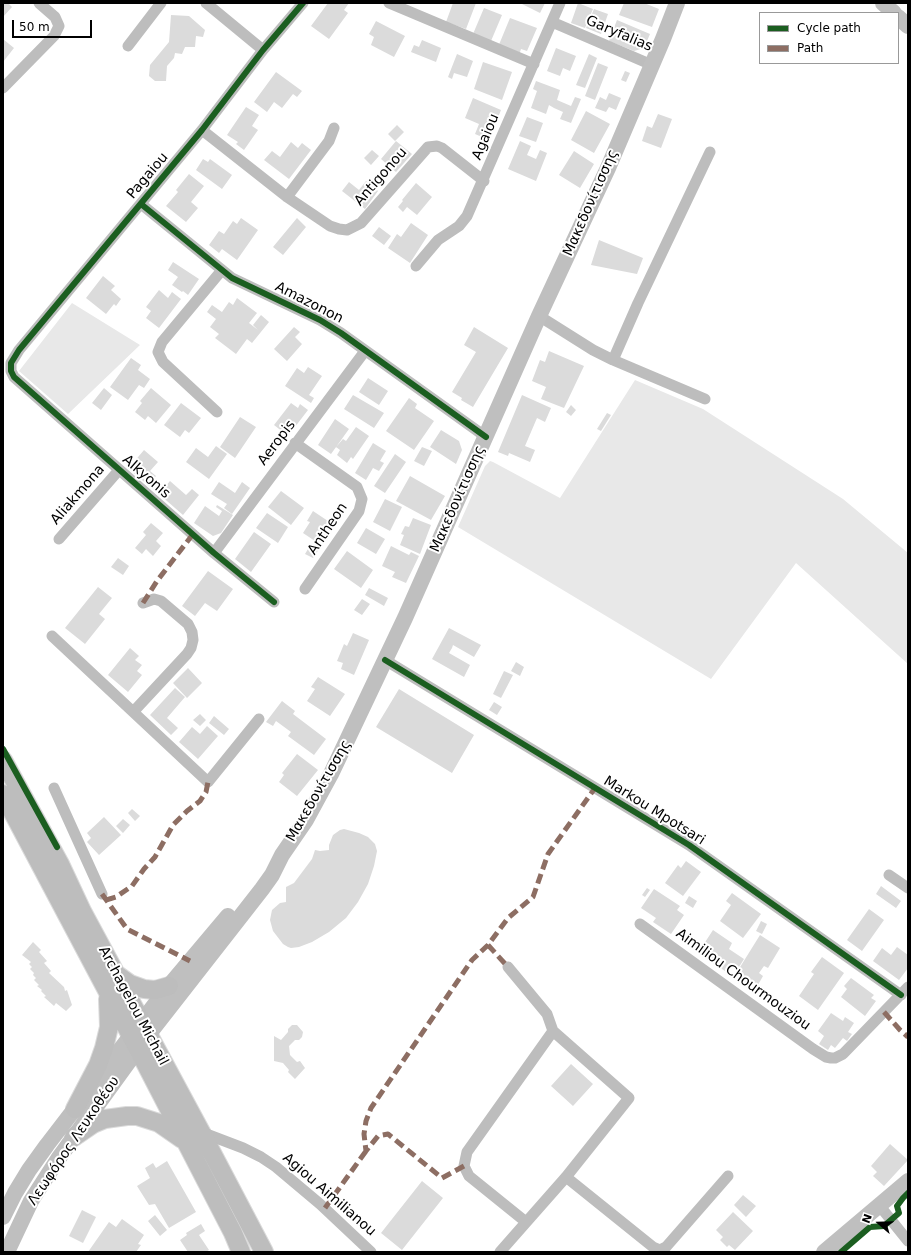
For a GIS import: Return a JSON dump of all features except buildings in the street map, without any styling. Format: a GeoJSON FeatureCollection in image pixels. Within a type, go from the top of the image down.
{"type":"FeatureCollection","features":[{"type":"Feature","properties":{"kind":"main road","name":"Μακεδονίτισσης"},"geometry":{"type":"LineString","coordinates":[[139,1036],[262,889],[272,875],[282,855],[306,820],[331,774],[385,660],[539,316],[611,161],[677,3]]}},
{"type":"Feature","properties":{"kind":"main road"},"geometry":{"type":"LineString","coordinates":[[883,3],[893,12]]}},
{"type":"Feature","properties":{"kind":"main road"},"geometry":{"type":"LineString","coordinates":[[899,18],[908,26]]}},
{"type":"Feature","properties":{"kind":"main road","name":"Archagelou Michail"},"geometry":{"type":"LineString","coordinates":[[3,760],[60,864],[82,911],[115,973],[139,1036],[186,1142],[241,1252]]}},
{"type":"Feature","properties":{"kind":"main road","name":"Archagelou Michail"},"geometry":{"type":"LineString","coordinates":[[3,794],[108,994],[139,1036],[201,1132],[264,1252]]}},
{"type":"Feature","properties":{"kind":"main road","name":"Μακεδονίτισσης"},"geometry":{"type":"LineString","coordinates":[[139,1036],[169,986],[265,871],[282,855]]}},
{"type":"Feature","properties":{"kind":"main road"},"geometry":{"type":"LineString","coordinates":[[115,973],[130,984],[144,989],[155,990],[169,986]]}},
{"type":"Feature","properties":{"kind":"main road"},"geometry":{"type":"LineString","coordinates":[[75,1109],[98,1065],[106,1041],[109,1027],[108,994]]}},
{"type":"Feature","properties":{"kind":"main road","name":"Λεωφόρος Λευκοθέου"},"geometry":{"type":"LineString","coordinates":[[3,1217],[29,1170],[75,1109],[139,1036]]}},
{"type":"Feature","properties":{"kind":"main road","name":"Λεωφόρος Λευκοθέου"},"geometry":{"type":"LineString","coordinates":[[7,1252],[31,1201],[44,1179],[74,1137],[139,1036]]}},
{"type":"Feature","properties":{"kind":"main road"},"geometry":{"type":"LineString","coordinates":[[74,1137],[93,1124],[105,1119],[137,1116],[159,1123],[186,1142]]}},
{"type":"Feature","properties":{"kind":"main road"},"geometry":{"type":"LineString","coordinates":[[824,1252],[908,1181]]}},
{"type":"Feature","properties":{"kind":"street"},"geometry":{"type":"LineString","coordinates":[[3,88],[54,36],[59,26],[55,17],[39,3]]}},
{"type":"Feature","properties":{"kind":"street"},"geometry":{"type":"LineString","coordinates":[[128,46],[161,3]]}},
{"type":"Feature","properties":{"kind":"street"},"geometry":{"type":"LineString","coordinates":[[206,3],[264,50]]}},
{"type":"Feature","properties":{"kind":"street","name":"Pagaiou"},"geometry":{"type":"LineString","coordinates":[[12,363],[19,350],[202,130],[264,50],[303,3]]}},
{"type":"Feature","properties":{"kind":"street"},"geometry":{"type":"LineString","coordinates":[[389,3],[534,64]]}},
{"type":"Feature","properties":{"kind":"street","name":"Agaiou"},"geometry":{"type":"LineString","coordinates":[[416,266],[438,240],[464,221],[484,181],[560,3]]}},
{"type":"Feature","properties":{"kind":"street","name":"Garyfalias"},"geometry":{"type":"LineString","coordinates":[[552,22],[652,65]]}},
{"type":"Feature","properties":{"kind":"street"},"geometry":{"type":"LineString","coordinates":[[202,130],[287,197],[329,141],[334,128]]}},
{"type":"Feature","properties":{"kind":"street","name":"Antigonou"},"geometry":{"type":"LineString","coordinates":[[287,197],[330,226],[346,230],[361,223],[425,148],[430,146],[442,148],[484,181]]}},
{"type":"Feature","properties":{"kind":"street"},"geometry":{"type":"LineString","coordinates":[[613,360],[638,302],[710,152]]}},
{"type":"Feature","properties":{"kind":"street","name":"Amazonon"},"geometry":{"type":"LineString","coordinates":[[141,204],[232,278],[320,320],[341,333],[486,437]]}},
{"type":"Feature","properties":{"kind":"street"},"geometry":{"type":"LineString","coordinates":[[217,412],[163,362],[158,352],[162,342],[222,270]]}},
{"type":"Feature","properties":{"kind":"street"},"geometry":{"type":"LineString","coordinates":[[539,316],[593,350],[705,399]]}},
{"type":"Feature","properties":{"kind":"street","name":"Aeropis"},"geometry":{"type":"LineString","coordinates":[[214,553],[365,351]]}},
{"type":"Feature","properties":{"kind":"street","name":"Alkyonis"},"geometry":{"type":"LineString","coordinates":[[12,363],[14,377],[214,553],[274,602]]}},
{"type":"Feature","properties":{"kind":"street","name":"Antheon"},"geometry":{"type":"LineString","coordinates":[[296,443],[357,487],[362,499],[359,511],[306,589]]}},
{"type":"Feature","properties":{"kind":"street","name":"Aliakmona"},"geometry":{"type":"LineString","coordinates":[[59,539],[120,470]]}},
{"type":"Feature","properties":{"kind":"street"},"geometry":{"type":"LineString","coordinates":[[134,711],[187,654],[191,648],[193,640],[192,632],[188,624],[160,601],[154,599],[143,603]]}},
{"type":"Feature","properties":{"kind":"street"},"geometry":{"type":"LineString","coordinates":[[52,636],[134,711],[208,782],[259,719]]}},
{"type":"Feature","properties":{"kind":"street","name":"Markou Mpotsari"},"geometry":{"type":"LineString","coordinates":[[385,660],[689,845],[904,991]]}},
{"type":"Feature","properties":{"kind":"street"},"geometry":{"type":"LineString","coordinates":[[54,788],[102,894]]}},
{"type":"Feature","properties":{"kind":"street"},"geometry":{"type":"LineString","coordinates":[[889,875],[908,888]]}},
{"type":"Feature","properties":{"kind":"street","name":"Aimiliou Chourmouziou"},"geometry":{"type":"LineString","coordinates":[[640,924],[820,1053],[831,1058],[835,1058],[843,1054],[904,991]]}},
{"type":"Feature","properties":{"kind":"street"},"geometry":{"type":"LineString","coordinates":[[500,1252],[566,1177],[629,1098],[553,1031],[548,1014],[508,967]]}},
{"type":"Feature","properties":{"kind":"street"},"geometry":{"type":"LineString","coordinates":[[526,1222],[469,1176],[464,1166],[467,1152],[553,1031]]}},
{"type":"Feature","properties":{"kind":"street","name":"Agiou Aimilianou"},"geometry":{"type":"LineString","coordinates":[[201,1132],[243,1148],[276,1167],[320,1204],[371,1252]]}},
{"type":"Feature","properties":{"kind":"street"},"geometry":{"type":"LineString","coordinates":[[566,1177],[653,1247],[660,1250],[666,1247],[728,1176]]}},
{"type":"Feature","properties":{"kind":"street"},"geometry":{"type":"LineString","coordinates":[[879,1206],[908,1241]]}},
{"type":"Feature","properties":{"kind":"shaded area"},"geometry":{"type":"Polygon","coordinates":[[[72,303],[140,345],[68,414],[19,371],[72,303]]]}},
{"type":"Feature","properties":{"kind":"shaded area"},"geometry":{"type":"Polygon","coordinates":[[[635,380],[703,409],[843,499],[908,553],[908,664],[796,563],[711,679],[458,527],[485,466],[490,461],[560,498],[635,380]]]}},
{"type":"Feature","properties":{"kind":"marked path"},"geometry":{"type":"LineString","coordinates":[[143,603],[157,581],[193,534]]}},
{"type":"Feature","properties":{"kind":"marked path"},"geometry":{"type":"LineString","coordinates":[[106,900],[116,897],[132,886],[155,857],[173,825],[200,801],[206,792],[208,782]]}},
{"type":"Feature","properties":{"kind":"marked path"},"geometry":{"type":"LineString","coordinates":[[464,1166],[442,1178],[388,1134],[378,1136],[366,1151],[364,1134],[366,1121],[371,1108],[472,960],[488,945],[508,918],[533,897],[548,854],[595,788]]}},
{"type":"Feature","properties":{"kind":"marked path"},"geometry":{"type":"LineString","coordinates":[[102,894],[127,929],[190,961]]}},
{"type":"Feature","properties":{"kind":"marked path"},"geometry":{"type":"LineString","coordinates":[[488,945],[508,967]]}},
{"type":"Feature","properties":{"kind":"marked path"},"geometry":{"type":"LineString","coordinates":[[884,1012],[908,1037]]}},
{"type":"Feature","properties":{"kind":"marked path"},"geometry":{"type":"LineString","coordinates":[[325,1208],[366,1151]]}},
{"type":"Feature","properties":{"kind":"cycle path"},"geometry":{"type":"LineString","coordinates":[[274,602],[214,553],[14,377],[11,371],[11,363],[19,350],[202,130],[263,50],[303,3]]}},
{"type":"Feature","properties":{"kind":"cycle path"},"geometry":{"type":"LineString","coordinates":[[141,204],[232,278],[320,320],[341,333],[486,437]]}},
{"type":"Feature","properties":{"kind":"cycle path"},"geometry":{"type":"LineString","coordinates":[[385,660],[689,845],[901,995]]}},
{"type":"Feature","properties":{"kind":"cycle path"},"geometry":{"type":"LineString","coordinates":[[3,749],[57,847]]}},
{"type":"Feature","properties":{"kind":"cycle path"},"geometry":{"type":"LineString","coordinates":[[841,1252],[870,1227],[884,1226],[899,1213],[897,1206],[908,1193]]}}]}
